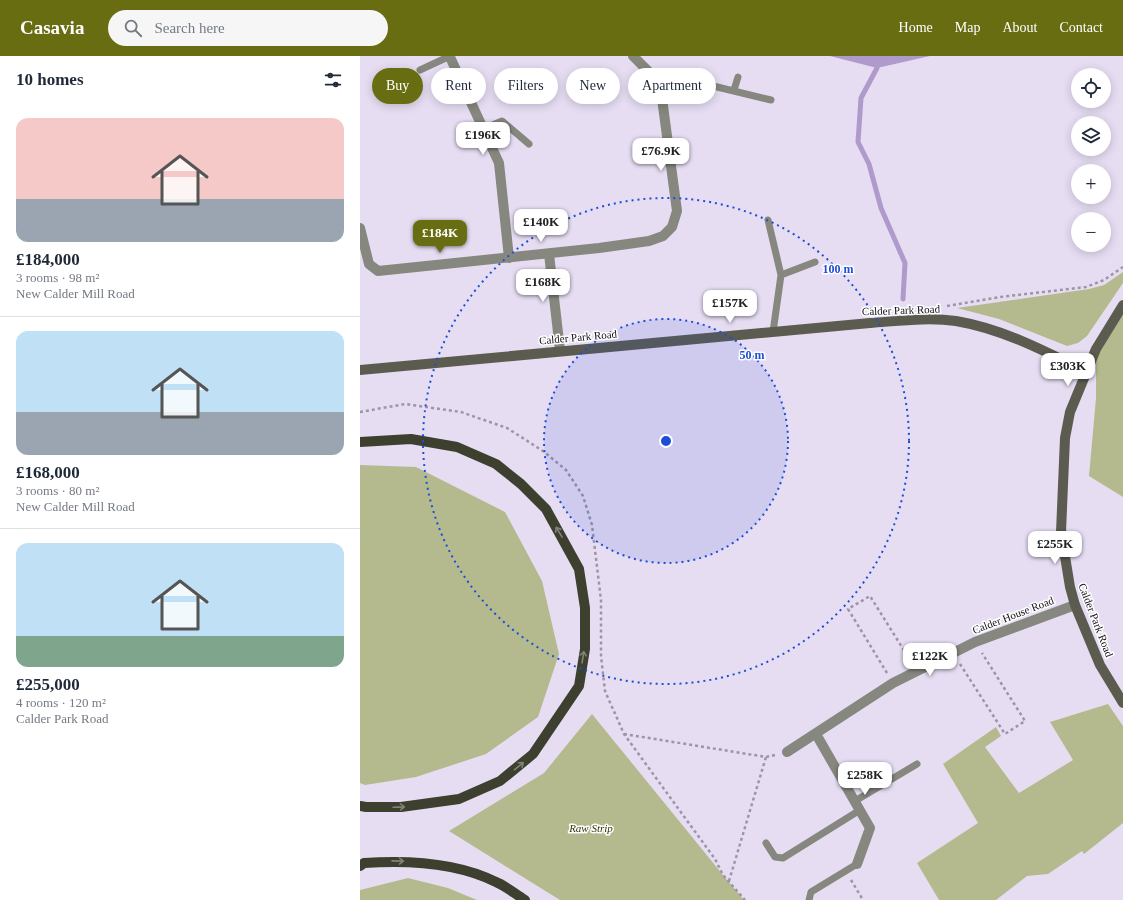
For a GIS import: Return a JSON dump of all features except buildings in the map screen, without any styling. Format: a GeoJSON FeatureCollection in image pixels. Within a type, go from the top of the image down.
{"type":"FeatureCollection","features":[{"type":"Feature","properties":{"kind":"main road"},"geometry":{"type":"LineString","coordinates":[[1087,372],[1096,349],[1123,305]]}},
{"type":"Feature","properties":{"kind":"main road","name":"Calder Park Road"},"geometry":{"type":"LineString","coordinates":[[360,370],[560,350],[911,320],[956,321],[983,328],[1024,342],[1087,372],[1070,412],[1065,438],[1060,532],[1067,574],[1075,605],[1100,665],[1123,703]]}},
{"type":"Feature","properties":{"kind":"main road"},"geometry":{"type":"LineString","coordinates":[[360,442],[411,439],[457,447],[496,464],[521,484],[546,509],[579,569],[585,608],[585,649],[579,686],[533,754],[500,781],[459,799],[444,802],[401,807],[360,806]]}},
{"type":"Feature","properties":{"kind":"main road"},"geometry":{"type":"LineString","coordinates":[[360,866],[364,863],[396,861],[432,863],[466,871],[496,882],[524,900]]}},
{"type":"Feature","properties":{"kind":"street"},"geometry":{"type":"LineString","coordinates":[[633,56],[645,68]]}},
{"type":"Feature","properties":{"kind":"street"},"geometry":{"type":"LineString","coordinates":[[450,57],[499,163],[509,258]]}},
{"type":"Feature","properties":{"kind":"street"},"geometry":{"type":"LineString","coordinates":[[360,228],[369,264],[378,271],[549,254],[649,241],[663,236],[672,227],[677,211],[664,104]]}},
{"type":"Feature","properties":{"kind":"street"},"geometry":{"type":"LineString","coordinates":[[549,254],[560,350]]}},
{"type":"Feature","properties":{"kind":"street","name":"Calder House Road"},"geometry":{"type":"LineString","coordinates":[[788,752],[893,683],[975,642],[1075,605]]}},
{"type":"Feature","properties":{"kind":"street"},"geometry":{"type":"LineString","coordinates":[[816,734],[870,828],[857,864]]}},
{"type":"Feature","properties":{"kind":"lane"},"geometry":{"type":"LineString","coordinates":[[423,69],[450,57]]}},
{"type":"Feature","properties":{"kind":"lane"},"geometry":{"type":"LineString","coordinates":[[734,90],[738,77]]}},
{"type":"Feature","properties":{"kind":"lane"},"geometry":{"type":"LineString","coordinates":[[716,87],[734,90],[771,100]]}},
{"type":"Feature","properties":{"kind":"lane"},"geometry":{"type":"LineString","coordinates":[[483,129],[502,121],[529,144]]}},
{"type":"Feature","properties":{"kind":"lane"},"geometry":{"type":"LineString","coordinates":[[768,220],[781,275],[774,332]]}},
{"type":"Feature","properties":{"kind":"lane"},"geometry":{"type":"LineString","coordinates":[[781,275],[814,262]]}},
{"type":"Feature","properties":{"kind":"lane"},"geometry":{"type":"LineString","coordinates":[[766,843],[775,858],[784,858],[917,764]]}},
{"type":"Feature","properties":{"kind":"lane"},"geometry":{"type":"LineString","coordinates":[[809,900],[811,892],[857,864]]}},
{"type":"Feature","properties":{"kind":"path"},"geometry":{"type":"LineString","coordinates":[[944,307],[1000,297],[1086,287],[1104,280],[1123,267]]}},
{"type":"Feature","properties":{"kind":"path"},"geometry":{"type":"LineString","coordinates":[[893,683],[848,609],[870,596],[917,672]]}},
{"type":"Feature","properties":{"kind":"path"},"geometry":{"type":"LineString","coordinates":[[953,653],[1005,734],[1025,721],[975,642]]}},
{"type":"Feature","properties":{"kind":"path"},"geometry":{"type":"LineString","coordinates":[[624,734],[766,757],[788,752]]}},
{"type":"Feature","properties":{"kind":"path"},"geometry":{"type":"LineString","coordinates":[[729,881],[766,757]]}},
{"type":"Feature","properties":{"kind":"path"},"geometry":{"type":"LineString","coordinates":[[857,864],[850,877],[863,900]]}},
{"type":"Feature","properties":{"kind":"green space"},"geometry":{"type":"Polygon","coordinates":[[[1123,272],[1123,283],[1087,336],[1078,343],[1067,346],[999,319],[957,308],[1089,289],[1104,285],[1123,272]]]}},
{"type":"Feature","properties":{"kind":"green space"},"geometry":{"type":"Polygon","coordinates":[[[1123,305],[1123,497],[1089,476],[1096,398],[1096,349],[1123,305]]]}},
{"type":"Feature","properties":{"kind":"green space"},"geometry":{"type":"Polygon","coordinates":[[[360,465],[416,467],[505,512],[542,581],[559,654],[538,717],[486,754],[416,777],[365,785],[360,783],[360,465]]]}},
{"type":"Feature","properties":{"kind":"green space"},"geometry":{"type":"Polygon","coordinates":[[[1108,704],[1123,726],[1123,823],[1084,854],[1082,851],[1048,874],[1027,876],[996,900],[939,900],[917,863],[978,823],[943,764],[996,727],[1001,736],[985,747],[1019,793],[1073,760],[1050,722],[1108,704]]]}},
{"type":"Feature","properties":{"kind":"green space","name":"Raw Strip"},"geometry":{"type":"Polygon","coordinates":[[[592,714],[744,900],[560,900],[449,831],[544,773],[592,714]]]}},
{"type":"Feature","properties":{"kind":"green space"},"geometry":{"type":"Polygon","coordinates":[[[408,878],[448,888],[477,900],[360,900],[360,890],[408,878]]]}},
{"type":"Feature","properties":{"kind":"shaded area"},"geometry":{"type":"Polygon","coordinates":[[[830,56],[930,56],[877,68],[830,56]]]}},
{"type":"Feature","properties":{"kind":"waterway"},"geometry":{"type":"LineString","coordinates":[[877,68],[861,98],[858,142],[869,164],[881,208],[905,263],[903,299]]}}]}
